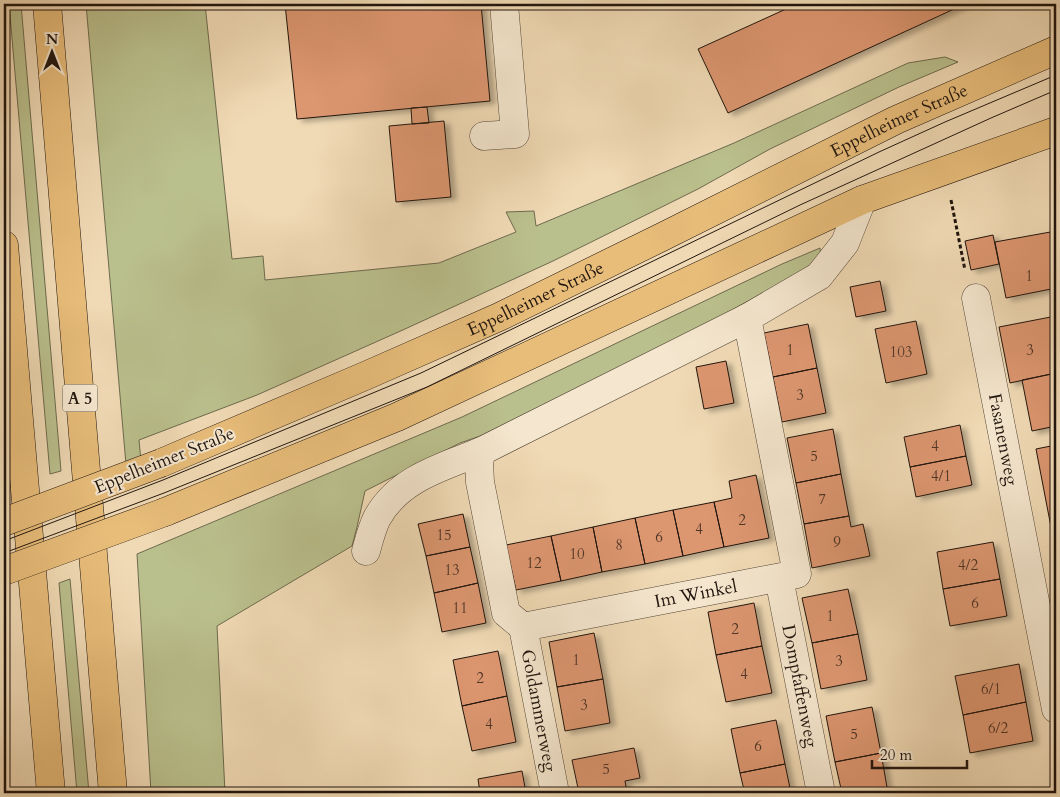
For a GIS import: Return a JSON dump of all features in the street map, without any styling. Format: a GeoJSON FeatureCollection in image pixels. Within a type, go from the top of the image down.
{"type":"FeatureCollection","features":[{"type":"Feature","properties":{"kind":"main road","name":"A 5"},"geometry":{"type":"LineString","coordinates":[[47,4],[113,793]]}},
{"type":"Feature","properties":{"kind":"main road","name":"Eppelheimer Straße"},"geometry":{"type":"LineString","coordinates":[[4,522],[161,463],[499,317],[896,120],[1056,50]]}},
{"type":"Feature","properties":{"kind":"main road"},"geometry":{"type":"LineString","coordinates":[[4,571],[165,512],[397,417],[862,200],[1056,132]]}},
{"type":"Feature","properties":{"kind":"main road"},"geometry":{"type":"LineString","coordinates":[[4,245],[51,793]]}},
{"type":"Feature","properties":{"kind":"street"},"geometry":{"type":"LineString","coordinates":[[484,136],[515,134],[504,4]]}},
{"type":"Feature","properties":{"kind":"street"},"geometry":{"type":"LineString","coordinates":[[366,551],[377,518],[391,498],[421,475],[481,465],[747,318],[819,276],[845,243],[862,200]]}},
{"type":"Feature","properties":{"kind":"street","name":"Fasanenweg"},"geometry":{"type":"LineString","coordinates":[[976,298],[1056,709]]}},
{"type":"Feature","properties":{"kind":"street","name":"Im Winkel"},"geometry":{"type":"LineString","coordinates":[[523,627],[797,574],[747,318]]}},
{"type":"Feature","properties":{"kind":"street"},"geometry":{"type":"LineString","coordinates":[[481,465],[506,613],[523,627]]}},
{"type":"Feature","properties":{"kind":"street","name":"Dompfaffenweg"},"geometry":{"type":"LineString","coordinates":[[779,578],[821,793]]}},
{"type":"Feature","properties":{"kind":"street","name":"Goldammerweg"},"geometry":{"type":"LineString","coordinates":[[523,627],[555,793]]}},
{"type":"Feature","properties":{"kind":"path"},"geometry":{"type":"LineString","coordinates":[[945,171],[968,282],[976,298]]}},
{"type":"Feature","properties":{"kind":"green space"},"geometry":{"type":"Polygon","coordinates":[[[9,4],[21,4],[61,471],[50,474],[9,4]]]}},
{"type":"Feature","properties":{"kind":"green space"},"geometry":{"type":"Polygon","coordinates":[[[86,4],[205,4],[232,259],[263,256],[265,280],[439,263],[516,232],[506,212],[534,211],[536,226],[734,143],[908,63],[945,57],[958,62],[899,87],[770,149],[698,189],[553,261],[257,395],[139,440],[142,471],[127,476],[86,4]]]}},
{"type":"Feature","properties":{"kind":"green space"},"geometry":{"type":"Polygon","coordinates":[[[820,248],[821,259],[793,277],[726,313],[480,436],[460,443],[365,491],[352,546],[217,626],[225,793],[151,793],[137,554],[462,417],[782,264],[820,248]]]}},
{"type":"Feature","properties":{"kind":"green space"},"geometry":{"type":"Polygon","coordinates":[[[70,579],[89,793],[77,793],[59,583],[70,579]]]}},
{"type":"Feature","properties":{"kind":"building"},"geometry":{"type":"Polygon","coordinates":[[[285,4],[481,4],[490,101],[297,119],[285,4]]]}},
{"type":"Feature","properties":{"kind":"building"},"geometry":{"type":"Polygon","coordinates":[[[797,4],[965,4],[728,113],[698,49],[797,4]]]}},
{"type":"Feature","properties":{"kind":"building"},"geometry":{"type":"Polygon","coordinates":[[[427,107],[429,123],[412,124],[411,108],[427,107]]]}},
{"type":"Feature","properties":{"kind":"building"},"geometry":{"type":"Polygon","coordinates":[[[444,121],[451,197],[396,202],[389,126],[444,121]]]}},
{"type":"Feature","properties":{"kind":"building"},"geometry":{"type":"Polygon","coordinates":[[[1056,231],[1056,288],[1006,298],[995,242],[1056,231]]]}},
{"type":"Feature","properties":{"kind":"building"},"geometry":{"type":"Polygon","coordinates":[[[993,235],[999,264],[971,270],[965,241],[993,235]]]}},
{"type":"Feature","properties":{"kind":"building"},"geometry":{"type":"Polygon","coordinates":[[[880,281],[886,311],[856,317],[850,287],[880,281]]]}},
{"type":"Feature","properties":{"kind":"building"},"geometry":{"type":"Polygon","coordinates":[[[1056,316],[1056,373],[1010,383],[999,327],[1056,316]]]}},
{"type":"Feature","properties":{"kind":"building"},"geometry":{"type":"Polygon","coordinates":[[[916,321],[927,374],[886,383],[875,329],[916,321]]]}},
{"type":"Feature","properties":{"kind":"building"},"geometry":{"type":"Polygon","coordinates":[[[808,324],[817,368],[773,377],[764,333],[808,324]]]}},
{"type":"Feature","properties":{"kind":"building"},"geometry":{"type":"Polygon","coordinates":[[[726,361],[734,403],[704,409],[696,367],[726,361]]]}},
{"type":"Feature","properties":{"kind":"building"},"geometry":{"type":"Polygon","coordinates":[[[817,368],[826,413],[782,422],[773,377],[817,368]]]}},
{"type":"Feature","properties":{"kind":"building"},"geometry":{"type":"Polygon","coordinates":[[[1056,373],[1056,426],[1032,431],[1022,380],[1056,373]]]}},
{"type":"Feature","properties":{"kind":"building"},"geometry":{"type":"Polygon","coordinates":[[[960,425],[966,456],[910,467],[904,437],[960,425]]]}},
{"type":"Feature","properties":{"kind":"building"},"geometry":{"type":"Polygon","coordinates":[[[833,429],[841,474],[796,483],[787,438],[833,429]]]}},
{"type":"Feature","properties":{"kind":"building"},"geometry":{"type":"Polygon","coordinates":[[[1056,445],[1056,526],[1051,527],[1036,449],[1056,445]]]}},
{"type":"Feature","properties":{"kind":"building"},"geometry":{"type":"Polygon","coordinates":[[[966,456],[972,485],[916,497],[910,467],[966,456]]]}},
{"type":"Feature","properties":{"kind":"building"},"geometry":{"type":"Polygon","coordinates":[[[841,474],[849,516],[804,524],[796,483],[841,474]]]}},
{"type":"Feature","properties":{"kind":"building"},"geometry":{"type":"Polygon","coordinates":[[[756,475],[769,538],[724,547],[714,502],[732,498],[729,481],[756,475]]]}},
{"type":"Feature","properties":{"kind":"building"},"geometry":{"type":"Polygon","coordinates":[[[714,502],[724,547],[683,556],[673,510],[714,502]]]}},
{"type":"Feature","properties":{"kind":"building"},"geometry":{"type":"Polygon","coordinates":[[[673,510],[683,556],[645,564],[635,518],[673,510]]]}},
{"type":"Feature","properties":{"kind":"building"},"geometry":{"type":"Polygon","coordinates":[[[463,514],[470,547],[426,556],[418,524],[463,514]]]}},
{"type":"Feature","properties":{"kind":"building"},"geometry":{"type":"Polygon","coordinates":[[[849,516],[851,527],[863,524],[870,556],[812,568],[804,524],[849,516]]]}},
{"type":"Feature","properties":{"kind":"building"},"geometry":{"type":"Polygon","coordinates":[[[635,518],[645,564],[602,572],[593,527],[635,518]]]}},
{"type":"Feature","properties":{"kind":"building"},"geometry":{"type":"Polygon","coordinates":[[[1056,526],[1056,551],[1051,527],[1056,526]]]}},
{"type":"Feature","properties":{"kind":"building"},"geometry":{"type":"Polygon","coordinates":[[[593,527],[602,572],[561,581],[551,536],[593,527]]]}},
{"type":"Feature","properties":{"kind":"building"},"geometry":{"type":"Polygon","coordinates":[[[551,536],[561,581],[516,590],[506,545],[551,536]]]}},
{"type":"Feature","properties":{"kind":"building"},"geometry":{"type":"Polygon","coordinates":[[[993,542],[1000,579],[943,589],[937,552],[993,542]]]}},
{"type":"Feature","properties":{"kind":"building"},"geometry":{"type":"Polygon","coordinates":[[[470,547],[478,583],[434,593],[426,556],[470,547]]]}},
{"type":"Feature","properties":{"kind":"building"},"geometry":{"type":"Polygon","coordinates":[[[1000,579],[1007,616],[950,626],[943,589],[1000,579]]]}},
{"type":"Feature","properties":{"kind":"building"},"geometry":{"type":"Polygon","coordinates":[[[478,583],[486,623],[442,632],[434,593],[478,583]]]}},
{"type":"Feature","properties":{"kind":"building"},"geometry":{"type":"Polygon","coordinates":[[[848,589],[858,634],[812,643],[802,598],[848,589]]]}},
{"type":"Feature","properties":{"kind":"building"},"geometry":{"type":"Polygon","coordinates":[[[754,603],[762,646],[716,655],[708,612],[754,603]]]}},
{"type":"Feature","properties":{"kind":"building"},"geometry":{"type":"Polygon","coordinates":[[[594,633],[603,679],[557,687],[549,642],[594,633]]]}},
{"type":"Feature","properties":{"kind":"building"},"geometry":{"type":"Polygon","coordinates":[[[858,634],[867,680],[821,689],[812,643],[858,634]]]}},
{"type":"Feature","properties":{"kind":"building"},"geometry":{"type":"Polygon","coordinates":[[[762,646],[772,693],[726,702],[716,655],[762,646]]]}},
{"type":"Feature","properties":{"kind":"building"},"geometry":{"type":"Polygon","coordinates":[[[498,651],[507,696],[462,706],[453,660],[498,651]]]}},
{"type":"Feature","properties":{"kind":"building"},"geometry":{"type":"Polygon","coordinates":[[[1019,664],[1026,702],[963,715],[955,676],[1019,664]]]}},
{"type":"Feature","properties":{"kind":"building"},"geometry":{"type":"Polygon","coordinates":[[[603,679],[610,723],[565,731],[557,687],[603,679]]]}},
{"type":"Feature","properties":{"kind":"building"},"geometry":{"type":"Polygon","coordinates":[[[507,696],[516,742],[472,751],[462,706],[507,696]]]}},
{"type":"Feature","properties":{"kind":"building"},"geometry":{"type":"Polygon","coordinates":[[[1026,702],[1033,741],[970,753],[963,715],[1026,702]]]}},
{"type":"Feature","properties":{"kind":"building"},"geometry":{"type":"Polygon","coordinates":[[[872,707],[881,753],[835,762],[826,716],[872,707]]]}},
{"type":"Feature","properties":{"kind":"building"},"geometry":{"type":"Polygon","coordinates":[[[776,720],[785,764],[740,773],[731,729],[776,720]]]}},
{"type":"Feature","properties":{"kind":"building"},"geometry":{"type":"Polygon","coordinates":[[[634,748],[640,778],[625,781],[627,793],[579,793],[572,760],[634,748]]]}},
{"type":"Feature","properties":{"kind":"building"},"geometry":{"type":"Polygon","coordinates":[[[881,753],[888,793],[842,793],[835,762],[881,753]]]}},
{"type":"Feature","properties":{"kind":"building"},"geometry":{"type":"Polygon","coordinates":[[[785,764],[791,793],[728,793],[744,790],[740,773],[785,764]]]}},
{"type":"Feature","properties":{"kind":"building"},"geometry":{"type":"Polygon","coordinates":[[[522,771],[526,793],[480,793],[478,779],[522,771]]]}},
{"type":"Feature","properties":{"kind":"tram line"},"geometry":{"type":"LineString","coordinates":[[4,541],[163,480],[421,373],[879,152],[1056,75]]}},
{"type":"Feature","properties":{"kind":"tram line"},"geometry":{"type":"LineString","coordinates":[[4,553],[164,493],[427,387],[800,205],[1056,90]]}}]}
